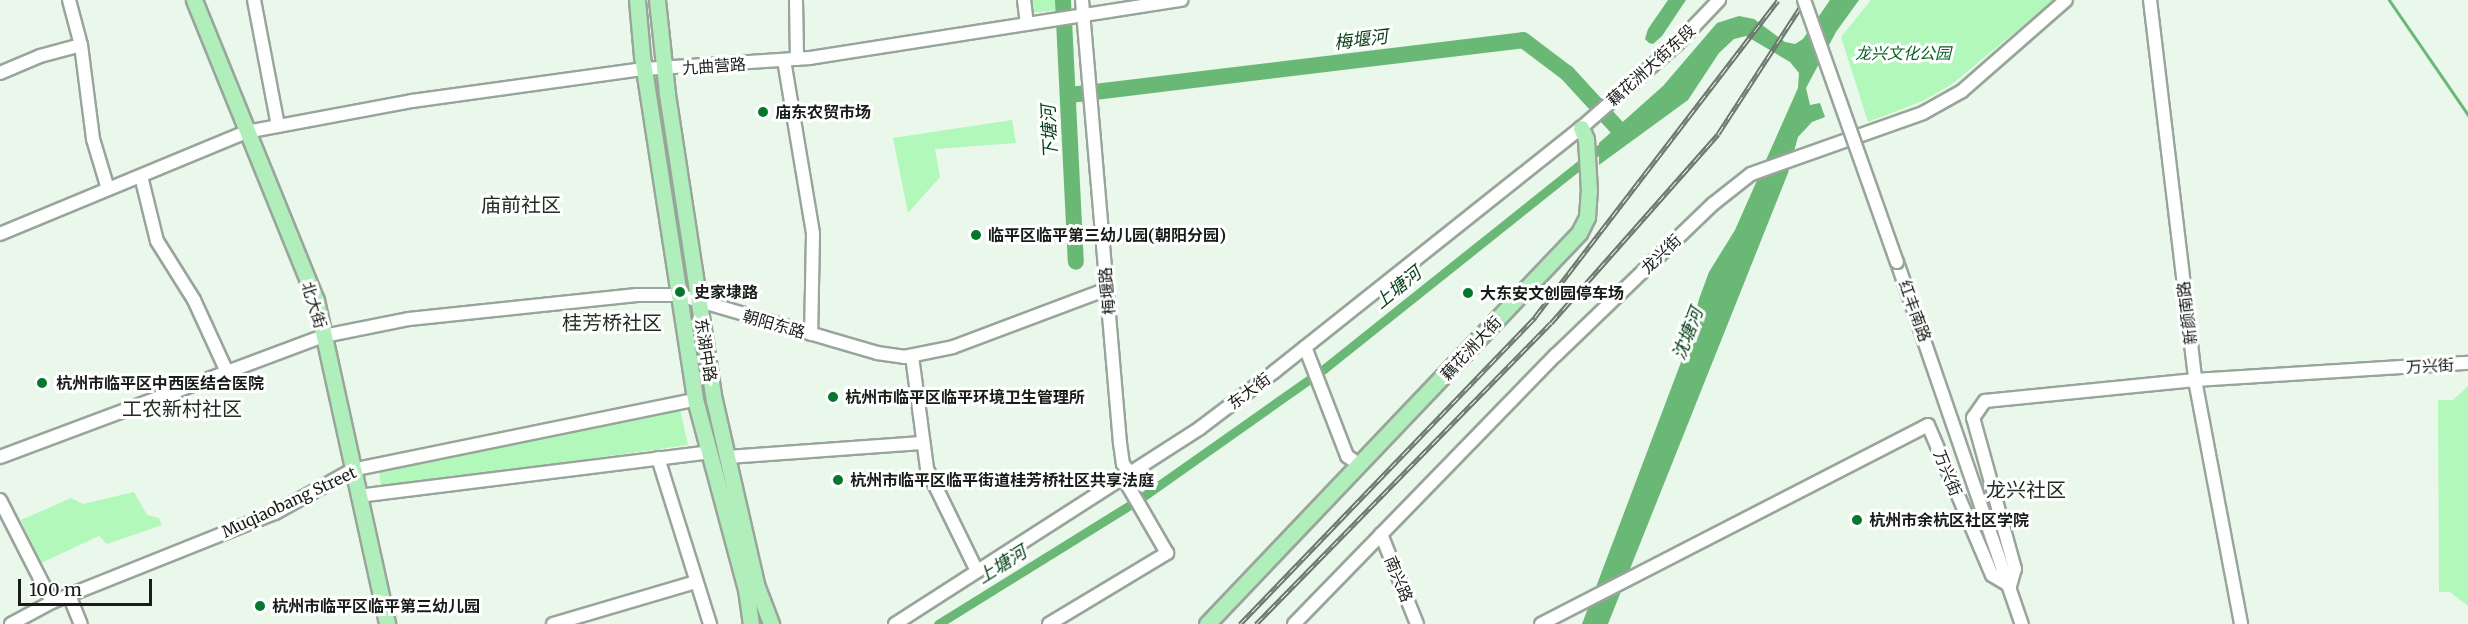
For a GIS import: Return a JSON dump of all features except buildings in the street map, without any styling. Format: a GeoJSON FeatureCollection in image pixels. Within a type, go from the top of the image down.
{"type":"FeatureCollection","features":[{"type":"Feature","properties":{"kind":"main road","name":"北大街"},"geometry":{"type":"LineString","coordinates":[[194,0],[316,300],[387,624]]}},
{"type":"Feature","properties":{"kind":"main road","name":"东湖中路"},"geometry":{"type":"LineString","coordinates":[[637,0],[644,69],[696,403],[751,624]]}},
{"type":"Feature","properties":{"kind":"main road","name":"东湖中路"},"geometry":{"type":"LineString","coordinates":[[657,0],[664,69],[699,303],[727,457],[757,586],[771,624]]}},
{"type":"Feature","properties":{"kind":"main road","name":"藕花洲大街"},"geometry":{"type":"LineString","coordinates":[[1207,624],[1579,233],[1587,217],[1588,180],[1583,131]]}},
{"type":"Feature","properties":{"kind":"main road","name":"藕花洲大街"},"geometry":{"type":"LineString","coordinates":[[1200,624],[1360,463]]}},
{"type":"Feature","properties":{"kind":"street"},"geometry":{"type":"LineString","coordinates":[[69,0],[81,45],[93,139],[108,189]]}},
{"type":"Feature","properties":{"kind":"street"},"geometry":{"type":"LineString","coordinates":[[254,0],[278,126]]}},
{"type":"Feature","properties":{"kind":"street"},"geometry":{"type":"LineString","coordinates":[[796,0],[798,59]]}},
{"type":"Feature","properties":{"kind":"street"},"geometry":{"type":"LineString","coordinates":[[1024,0],[1029,24]]}},
{"type":"Feature","properties":{"kind":"street","name":"梅堰路"},"geometry":{"type":"LineString","coordinates":[[1050,624],[1167,553],[1146,517],[1127,478],[1123,464],[1082,0]]}},
{"type":"Feature","properties":{"kind":"street","name":"九曲营路"},"geometry":{"type":"LineString","coordinates":[[0,234],[246,132],[412,101],[644,69],[798,59],[1182,0]]}},
{"type":"Feature","properties":{"kind":"street","name":"藕花洲大街东段"},"geometry":{"type":"LineString","coordinates":[[1583,131],[1719,0]]}},
{"type":"Feature","properties":{"kind":"street","name":"红丰南路"},"geometry":{"type":"LineString","coordinates":[[1804,0],[2022,624]]}},
{"type":"Feature","properties":{"kind":"street","name":"龙兴街"},"geometry":{"type":"LineString","coordinates":[[1294,624],[1556,356],[1713,204],[1751,174],[1799,155],[1923,113],[1962,91],[2066,0]]}},
{"type":"Feature","properties":{"kind":"street","name":"新颜南路"},"geometry":{"type":"LineString","coordinates":[[2150,0],[2195,380],[2241,624]]}},
{"type":"Feature","properties":{"kind":"street"},"geometry":{"type":"LineString","coordinates":[[0,73],[40,56],[81,45]]}},
{"type":"Feature","properties":{"kind":"street"},"geometry":{"type":"LineString","coordinates":[[784,60],[813,234],[811,334]]}},
{"type":"Feature","properties":{"kind":"street","name":"东大街"},"geometry":{"type":"LineString","coordinates":[[895,624],[910,620],[977,571],[1127,478],[1200,428],[1583,131]]}},
{"type":"Feature","properties":{"kind":"street"},"geometry":{"type":"LineString","coordinates":[[141,176],[157,241],[194,300],[226,372]]}},
{"type":"Feature","properties":{"kind":"street","name":"朝阳东路"},"geometry":{"type":"LineString","coordinates":[[0,457],[324,336],[409,319],[637,294],[679,295],[699,303],[878,353],[912,356],[953,347],[1107,290]]}},
{"type":"Feature","properties":{"kind":"street"},"geometry":{"type":"LineString","coordinates":[[1305,347],[1347,456],[1360,463]]}},
{"type":"Feature","properties":{"kind":"street"},"geometry":{"type":"LineString","coordinates":[[912,356],[922,443],[938,496],[977,571]]}},
{"type":"Feature","properties":{"kind":"street","name":"万兴街"},"geometry":{"type":"LineString","coordinates":[[1541,624],[1928,425],[1992,575],[2010,586],[2014,569],[1974,418],[1985,400],[2195,380],[2468,363]]}},
{"type":"Feature","properties":{"kind":"street","name":"Muqiaobang Street"},"geometry":{"type":"LineString","coordinates":[[11,624],[69,595],[275,513],[352,471],[687,401]]}},
{"type":"Feature","properties":{"kind":"street"},"geometry":{"type":"LineString","coordinates":[[727,457],[922,443]]}},
{"type":"Feature","properties":{"kind":"street"},"geometry":{"type":"LineString","coordinates":[[358,496],[709,452]]}},
{"type":"Feature","properties":{"kind":"street"},"geometry":{"type":"LineString","coordinates":[[658,458],[711,624]]}},
{"type":"Feature","properties":{"kind":"street"},"geometry":{"type":"LineString","coordinates":[[0,500],[52,603]]}},
{"type":"Feature","properties":{"kind":"street","name":"南兴路"},"geometry":{"type":"LineString","coordinates":[[1381,534],[1417,624]]}},
{"type":"Feature","properties":{"kind":"street"},"geometry":{"type":"LineString","coordinates":[[553,624],[696,582]]}},
{"type":"Feature","properties":{"kind":"street"},"geometry":{"type":"LineString","coordinates":[[69,595],[81,624]]}},
{"type":"Feature","properties":{"kind":"green space"},"geometry":{"type":"Polygon","coordinates":[[[1030,0],[1057,0],[1058,10],[1031,13],[1030,0]]]}},
{"type":"Feature","properties":{"kind":"green space","name":"龙兴文化公园"},"geometry":{"type":"Polygon","coordinates":[[[1871,0],[2054,0],[1952,84],[1923,101],[1868,122],[1841,37],[1871,0]]]}},
{"type":"Feature","properties":{"kind":"green space"},"geometry":{"type":"Polygon","coordinates":[[[1012,120],[1016,143],[935,149],[940,177],[908,213],[893,138],[1012,120]]]}},
{"type":"Feature","properties":{"kind":"green space"},"geometry":{"type":"Polygon","coordinates":[[[2468,386],[2468,606],[2450,592],[2439,592],[2438,400],[2453,400],[2468,386]]]}},
{"type":"Feature","properties":{"kind":"green space"},"geometry":{"type":"Polygon","coordinates":[[[680,409],[688,445],[381,488],[379,468],[680,409]]]}},
{"type":"Feature","properties":{"kind":"green space"},"geometry":{"type":"Polygon","coordinates":[[[134,492],[147,515],[159,518],[162,525],[107,544],[99,536],[41,563],[21,520],[71,498],[83,504],[134,492]]]}},
{"type":"Feature","properties":{"kind":"shaded area"},"geometry":{"type":"Polygon","coordinates":[[[1668,0],[1686,0],[1662,36],[1653,44],[1649,43],[1645,39],[1648,29],[1668,0]]]}},
{"type":"Feature","properties":{"kind":"shaded area"},"geometry":{"type":"Polygon","coordinates":[[[1830,0],[1859,0],[1836,32],[1806,88],[1810,105],[1820,103],[1825,117],[1812,122],[1798,137],[1788,173],[1608,624],[1582,624],[1689,341],[1699,299],[1709,272],[1735,230],[1798,88],[1799,73],[1790,62],[1746,36],[1734,39],[1719,53],[1688,100],[1599,165],[1599,143],[1663,86],[1717,23],[1739,16],[1754,19],[1785,42],[1795,44],[1803,39],[1830,0]]]}},
{"type":"Feature","properties":{"kind":"waterway","name":"下塘河"},"geometry":{"type":"LineString","coordinates":[[1063,0],[1076,262]]}},
{"type":"Feature","properties":{"kind":"waterway"},"geometry":{"type":"LineString","coordinates":[[2389,0],[2468,115]]}},
{"type":"Feature","properties":{"kind":"waterway","name":"梅堰河"},"geometry":{"type":"LineString","coordinates":[[1070,95],[1523,40],[1567,73],[1621,132]]}},
{"type":"Feature","properties":{"kind":"waterway","name":"上塘河"},"geometry":{"type":"LineString","coordinates":[[938,624],[1141,498],[1325,368],[1608,142]]}},
{"type":"Feature","properties":{"kind":"railway"},"geometry":{"type":"LineString","coordinates":[[1240,624],[1535,317],[1778,0]]}},
{"type":"Feature","properties":{"kind":"railway"},"geometry":{"type":"LineString","coordinates":[[1256,624],[1551,323],[1718,134],[1805,0]]}},
{"type":"Feature","properties":{"kind":"place","name":"庙东农贸市场"},"geometry":{"type":"Point","coordinates":[763,112]}},
{"type":"Feature","properties":{"kind":"place","name":"临平区临平第三幼儿园(朝阳分园)"},"geometry":{"type":"Point","coordinates":[976,235]}},
{"type":"Feature","properties":{"kind":"place","name":"史家埭路"},"geometry":{"type":"Point","coordinates":[680,292]}},
{"type":"Feature","properties":{"kind":"place","name":"大东安文创园停车场"},"geometry":{"type":"Point","coordinates":[1468,293]}},
{"type":"Feature","properties":{"kind":"place","name":"杭州市临平区中西医结合医院"},"geometry":{"type":"Point","coordinates":[42,383]}},
{"type":"Feature","properties":{"kind":"place","name":"杭州市临平区临平环境卫生管理所"},"geometry":{"type":"Point","coordinates":[833,397]}},
{"type":"Feature","properties":{"kind":"place","name":"杭州市临平区临平街道桂芳桥社区共享法庭"},"geometry":{"type":"Point","coordinates":[838,480]}},
{"type":"Feature","properties":{"kind":"place","name":"杭州市余杭区社区学院"},"geometry":{"type":"Point","coordinates":[1857,520]}},
{"type":"Feature","properties":{"kind":"place","name":"杭州市临平区临平第三幼儿园"},"geometry":{"type":"Point","coordinates":[260,606]}},
{"type":"Feature","properties":{"kind":"district","name":"庙前社区"},"geometry":{"type":"Point","coordinates":[521,204]}},
{"type":"Feature","properties":{"kind":"district","name":"桂芳桥社区"},"geometry":{"type":"Point","coordinates":[612,322]}},
{"type":"Feature","properties":{"kind":"district","name":"工农新村社区"},"geometry":{"type":"Point","coordinates":[182,408]}},
{"type":"Feature","properties":{"kind":"district","name":"龙兴社区"},"geometry":{"type":"Point","coordinates":[2026,489]}},
{"type":"Feature","properties":{"kind":"water label","name":"沈塘河"},"geometry":{"type":"Point","coordinates":[1688,334]}}]}
